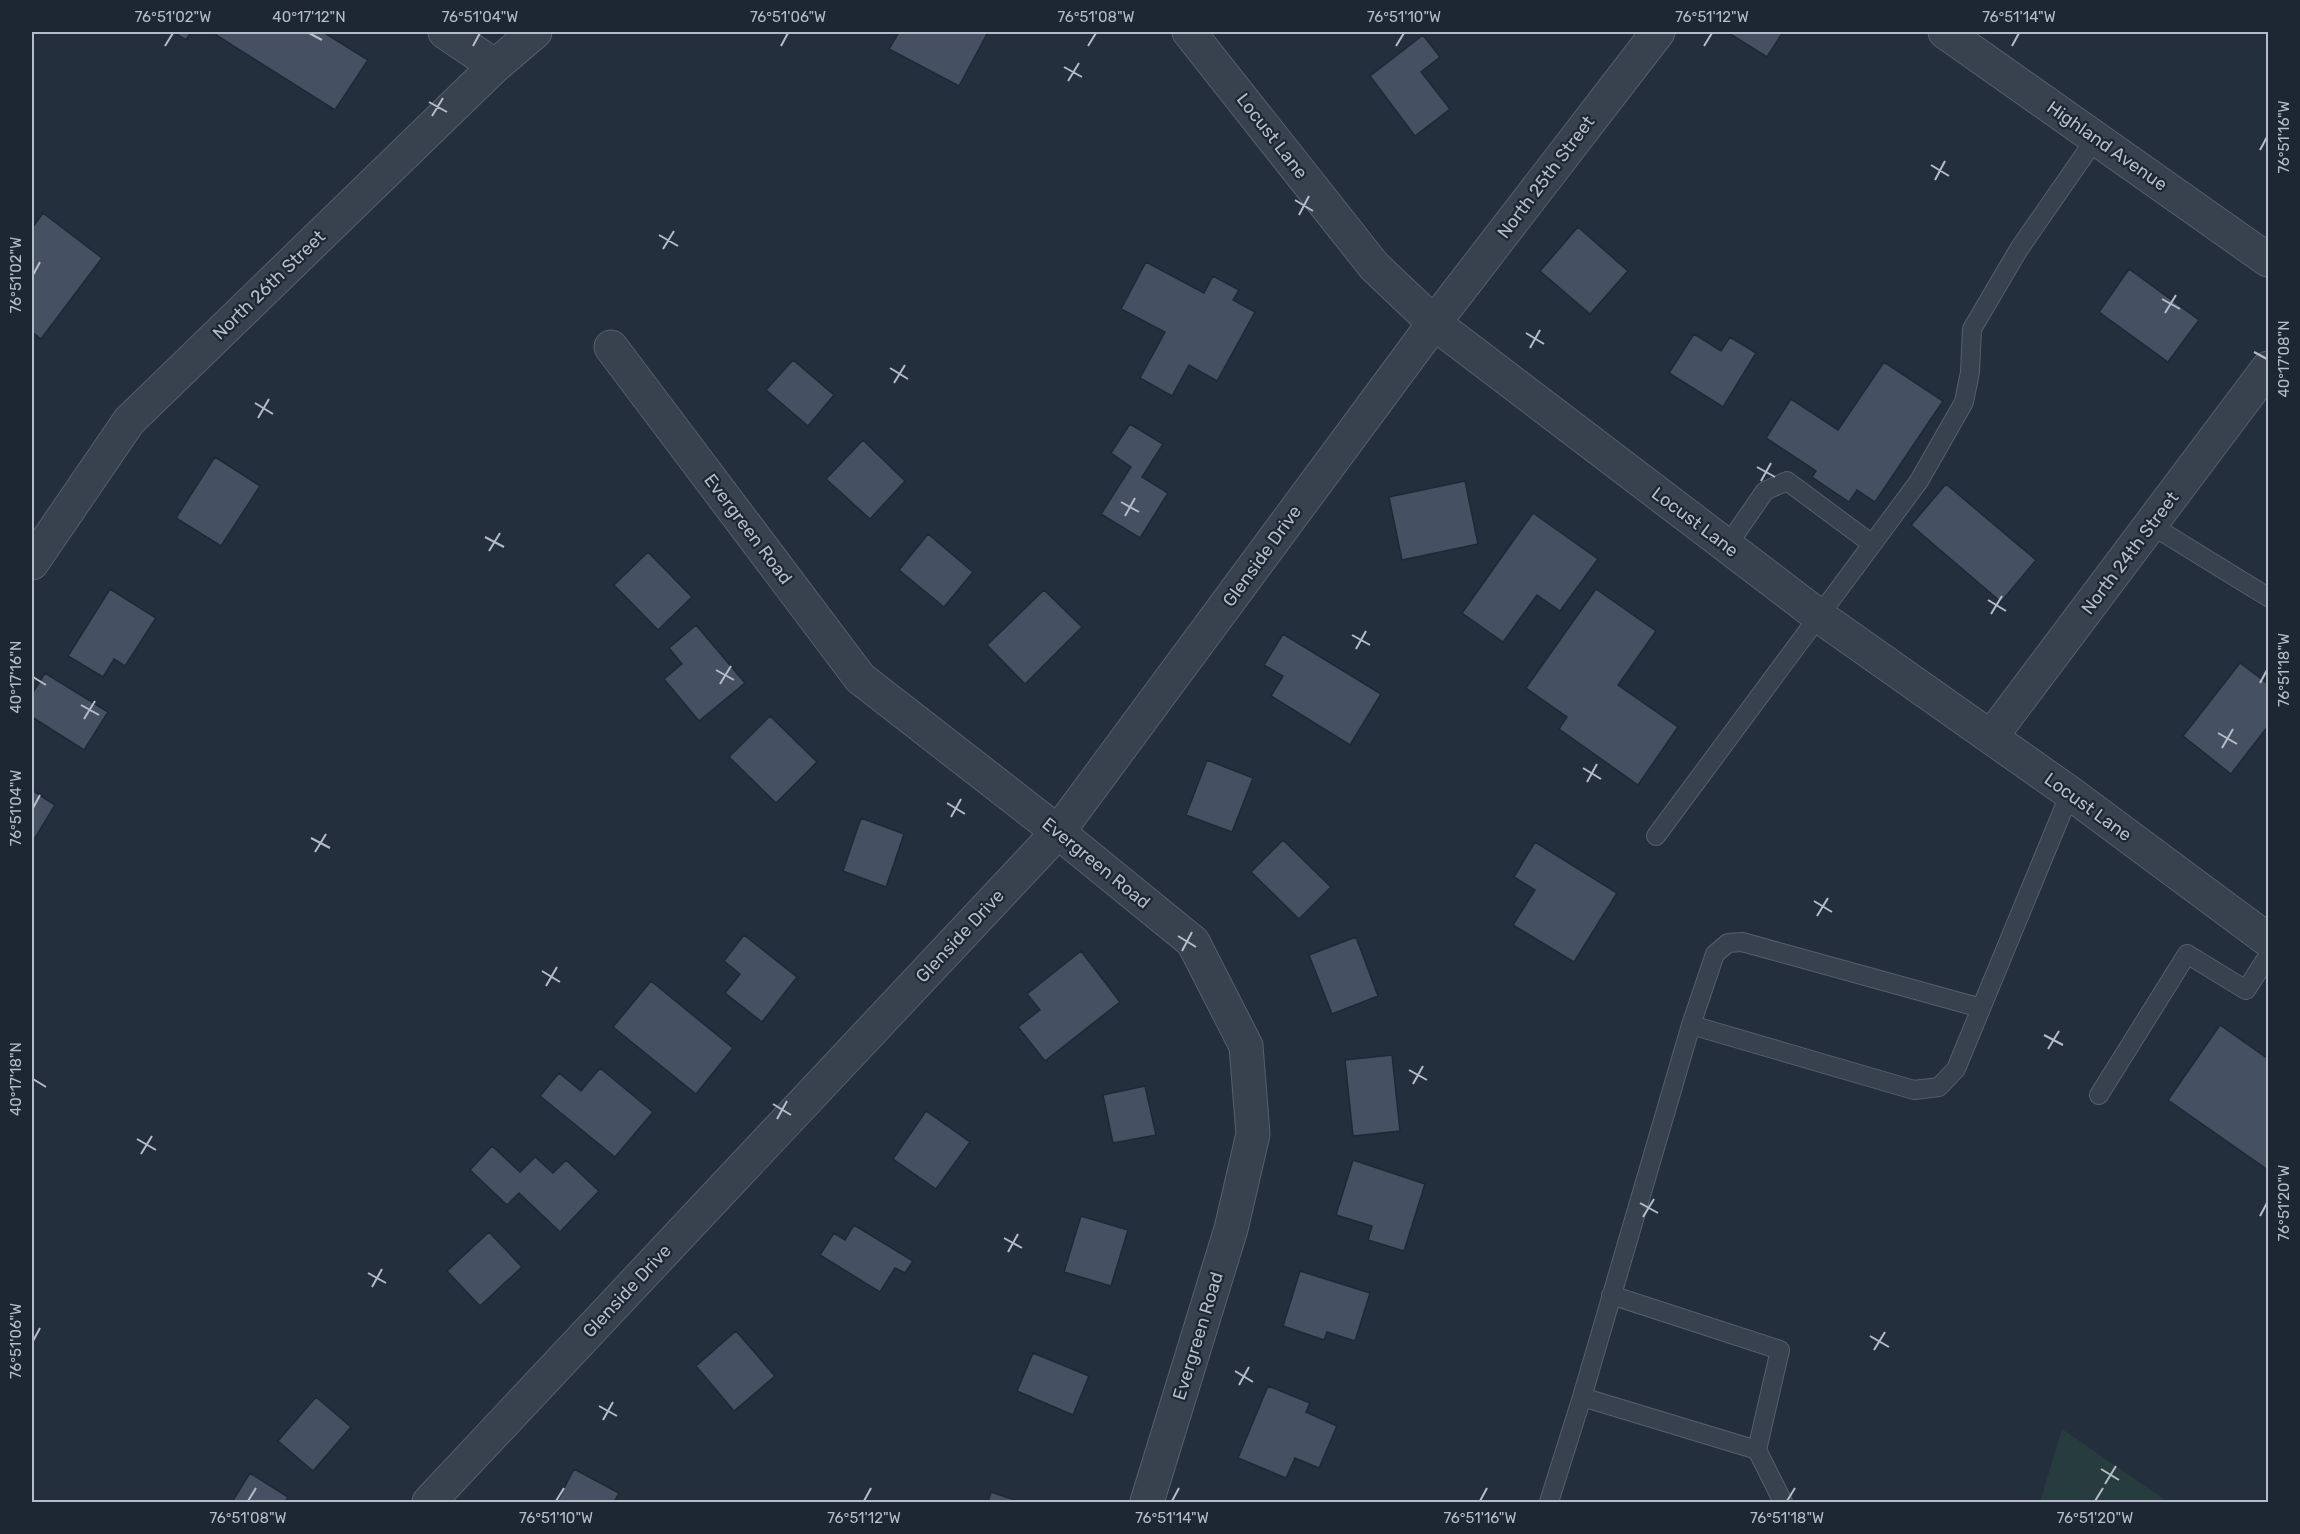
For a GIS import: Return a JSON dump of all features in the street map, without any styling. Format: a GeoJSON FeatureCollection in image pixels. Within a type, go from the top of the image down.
{"type":"FeatureCollection","features":[{"type":"Feature","properties":{"kind":"street"},"geometry":{"type":"LineString","coordinates":[[445,32],[495,66]]}},
{"type":"Feature","properties":{"kind":"street","name":"North 26th Street"},"geometry":{"type":"LineString","coordinates":[[32,563],[129,421],[495,66],[535,32]]}},
{"type":"Feature","properties":{"kind":"street","name":"Locust Lane"},"geometry":{"type":"LineString","coordinates":[[1189,32],[1374,266],[1434,323],[1819,616],[2070,793],[2268,940]]}},
{"type":"Feature","properties":{"kind":"street","name":"North 25th Street"},"geometry":{"type":"LineString","coordinates":[[1434,323],[1658,32]]}},
{"type":"Feature","properties":{"kind":"street","name":"Highland Avenue"},"geometry":{"type":"LineString","coordinates":[[1945,32],[2268,260]]}},
{"type":"Feature","properties":{"kind":"street","name":"Glenside Drive"},"geometry":{"type":"LineString","coordinates":[[429,1503],[1058,832],[1434,323]]}},
{"type":"Feature","properties":{"kind":"street","name":"Evergreen Road"},"geometry":{"type":"LineString","coordinates":[[611,347],[860,678],[1058,832],[1193,942],[1246,1046],[1253,1134],[1231,1229],[1147,1503]]}},
{"type":"Feature","properties":{"kind":"street","name":"North 24th Street"},"geometry":{"type":"LineString","coordinates":[[1991,737],[2268,368]]}},
{"type":"Feature","properties":{"kind":"lane"},"geometry":{"type":"LineString","coordinates":[[1656,836],[1919,481],[1964,402],[1970,372],[1972,328],[2019,249],[2096,138]]}},
{"type":"Feature","properties":{"kind":"lane"},"geometry":{"type":"LineString","coordinates":[[1727,546],[1765,491],[1787,480],[1872,544]]}},
{"type":"Feature","properties":{"kind":"lane"},"geometry":{"type":"LineString","coordinates":[[2151,525],[2268,597]]}},
{"type":"Feature","properties":{"kind":"lane"},"geometry":{"type":"LineString","coordinates":[[1691,1025],[1914,1090],[1939,1087],[1956,1069],[2070,793]]}},
{"type":"Feature","properties":{"kind":"lane"},"geometry":{"type":"LineString","coordinates":[[1549,1503],[1691,1025],[1715,954],[1728,943],[1742,942],[1981,1008]]}},
{"type":"Feature","properties":{"kind":"lane"},"geometry":{"type":"LineString","coordinates":[[2099,1095],[2187,954],[2246,990],[2268,956]]}},
{"type":"Feature","properties":{"kind":"lane"},"geometry":{"type":"LineString","coordinates":[[1611,1294],[1780,1350],[1757,1450],[1783,1503]]}},
{"type":"Feature","properties":{"kind":"lane"},"geometry":{"type":"LineString","coordinates":[[1582,1397],[1757,1450]]}},
{"type":"Feature","properties":{"kind":"green space"},"geometry":{"type":"Polygon","coordinates":[[[2062,1429],[2168,1502],[2040,1502],[2062,1429]]]}},
{"type":"Feature","properties":{"kind":"building"},"geometry":{"type":"Polygon","coordinates":[[[173,32],[191,32],[186,40],[173,32]]]}},
{"type":"Feature","properties":{"kind":"building"},"geometry":{"type":"Polygon","coordinates":[[[218,32],[323,32],[368,60],[335,110],[216,35],[218,32]]]}},
{"type":"Feature","properties":{"kind":"building"},"geometry":{"type":"Polygon","coordinates":[[[899,32],[988,32],[959,86],[889,49],[899,32]]]}},
{"type":"Feature","properties":{"kind":"building"},"geometry":{"type":"Polygon","coordinates":[[[1727,32],[1783,32],[1767,57],[1727,32]]]}},
{"type":"Feature","properties":{"kind":"building"},"geometry":{"type":"Polygon","coordinates":[[[1423,35],[1440,57],[1421,72],[1450,109],[1415,136],[1370,76],[1423,35]]]}},
{"type":"Feature","properties":{"kind":"building"},"geometry":{"type":"Polygon","coordinates":[[[43,213],[102,258],[41,339],[32,332],[32,228],[43,213]]]}},
{"type":"Feature","properties":{"kind":"building"},"geometry":{"type":"Polygon","coordinates":[[[1578,227],[1628,271],[1590,314],[1540,271],[1578,227]]]}},
{"type":"Feature","properties":{"kind":"building"},"geometry":{"type":"Polygon","coordinates":[[[1146,262],[1204,293],[1213,276],[1239,290],[1233,300],[1255,312],[1217,381],[1189,365],[1172,396],[1140,378],[1165,332],[1121,309],[1146,262]]]}},
{"type":"Feature","properties":{"kind":"building"},"geometry":{"type":"Polygon","coordinates":[[[2129,269],[2199,320],[2168,362],[2099,312],[2129,269]]]}},
{"type":"Feature","properties":{"kind":"building"},"geometry":{"type":"Polygon","coordinates":[[[1694,334],[1721,351],[1730,337],[1756,353],[1723,407],[1669,373],[1694,334]]]}},
{"type":"Feature","properties":{"kind":"building"},"geometry":{"type":"Polygon","coordinates":[[[793,360],[834,395],[808,426],[766,390],[793,360]]]}},
{"type":"Feature","properties":{"kind":"building"},"geometry":{"type":"Polygon","coordinates":[[[1884,362],[1943,401],[1875,502],[1857,490],[1849,502],[1812,477],[1816,471],[1766,438],[1791,399],[1838,430],[1884,362]]]}},
{"type":"Feature","properties":{"kind":"building"},"geometry":{"type":"Polygon","coordinates":[[[1130,424],[1163,444],[1142,477],[1168,493],[1140,538],[1101,514],[1131,467],[1111,453],[1130,424]]]}},
{"type":"Feature","properties":{"kind":"building"},"geometry":{"type":"Polygon","coordinates":[[[863,440],[905,481],[870,519],[826,479],[863,440]]]}},
{"type":"Feature","properties":{"kind":"building"},"geometry":{"type":"Polygon","coordinates":[[[215,457],[260,486],[221,546],[176,518],[215,457]]]}},
{"type":"Feature","properties":{"kind":"building"},"geometry":{"type":"Polygon","coordinates":[[[1465,481],[1478,544],[1402,560],[1389,497],[1465,481]]]}},
{"type":"Feature","properties":{"kind":"building"},"geometry":{"type":"Polygon","coordinates":[[[1946,484],[2036,560],[2001,602],[1911,525],[1946,484]]]}},
{"type":"Feature","properties":{"kind":"building"},"geometry":{"type":"Polygon","coordinates":[[[1533,513],[1598,559],[1560,611],[1537,595],[1503,642],[1462,613],[1533,513]]]}},
{"type":"Feature","properties":{"kind":"building"},"geometry":{"type":"Polygon","coordinates":[[[928,534],[973,572],[944,607],[899,570],[928,534]]]}},
{"type":"Feature","properties":{"kind":"building"},"geometry":{"type":"Polygon","coordinates":[[[648,552],[692,597],[658,630],[614,585],[648,552]]]}},
{"type":"Feature","properties":{"kind":"building"},"geometry":{"type":"Polygon","coordinates":[[[110,589],[156,618],[125,666],[114,659],[103,677],[68,656],[110,589]]]}},
{"type":"Feature","properties":{"kind":"building"},"geometry":{"type":"Polygon","coordinates":[[[1596,589],[1656,631],[1618,685],[1678,727],[1638,785],[1559,729],[1567,717],[1526,688],[1596,589]]]}},
{"type":"Feature","properties":{"kind":"building"},"geometry":{"type":"Polygon","coordinates":[[[1044,590],[1082,627],[1025,684],[987,645],[1044,590]]]}},
{"type":"Feature","properties":{"kind":"building"},"geometry":{"type":"Polygon","coordinates":[[[696,625],[745,683],[699,721],[664,679],[682,664],[669,648],[696,625]]]}},
{"type":"Feature","properties":{"kind":"building"},"geometry":{"type":"Polygon","coordinates":[[[1283,634],[1381,694],[1350,745],[1271,696],[1283,676],[1264,665],[1283,634]]]}},
{"type":"Feature","properties":{"kind":"building"},"geometry":{"type":"Polygon","coordinates":[[[2240,663],[2268,684],[2268,726],[2231,774],[2183,736],[2240,663]]]}},
{"type":"Feature","properties":{"kind":"building"},"geometry":{"type":"Polygon","coordinates":[[[45,673],[108,712],[84,750],[32,717],[32,694],[45,673]]]}},
{"type":"Feature","properties":{"kind":"building"},"geometry":{"type":"Polygon","coordinates":[[[770,716],[817,762],[776,803],[729,757],[770,716]]]}},
{"type":"Feature","properties":{"kind":"building"},"geometry":{"type":"Polygon","coordinates":[[[1207,760],[1253,778],[1232,832],[1186,815],[1207,760]]]}},
{"type":"Feature","properties":{"kind":"building"},"geometry":{"type":"Polygon","coordinates":[[[32,790],[55,805],[32,843],[32,790]]]}},
{"type":"Feature","properties":{"kind":"building"},"geometry":{"type":"Polygon","coordinates":[[[861,818],[904,834],[886,887],[843,871],[861,818]]]}},
{"type":"Feature","properties":{"kind":"building"},"geometry":{"type":"Polygon","coordinates":[[[1283,840],[1331,887],[1299,919],[1251,872],[1283,840]]]}},
{"type":"Feature","properties":{"kind":"building"},"geometry":{"type":"Polygon","coordinates":[[[1535,842],[1617,893],[1574,962],[1513,925],[1535,890],[1514,877],[1535,842]]]}},
{"type":"Feature","properties":{"kind":"building"},"geometry":{"type":"Polygon","coordinates":[[[744,935],[797,977],[762,1022],[725,993],[740,974],[724,961],[744,935]]]}},
{"type":"Feature","properties":{"kind":"building"},"geometry":{"type":"Polygon","coordinates":[[[1356,937],[1378,996],[1332,1014],[1309,955],[1356,937]]]}},
{"type":"Feature","properties":{"kind":"building"},"geometry":{"type":"Polygon","coordinates":[[[1081,951],[1120,1002],[1045,1061],[1018,1027],[1040,1010],[1027,994],[1081,951]]]}},
{"type":"Feature","properties":{"kind":"building"},"geometry":{"type":"Polygon","coordinates":[[[651,981],[733,1048],[696,1094],[613,1027],[651,981]]]}},
{"type":"Feature","properties":{"kind":"building"},"geometry":{"type":"Polygon","coordinates":[[[2220,1025],[2267,1058],[2268,1055],[2268,1170],[2168,1100],[2220,1025]]]}},
{"type":"Feature","properties":{"kind":"building"},"geometry":{"type":"Polygon","coordinates":[[[1392,1055],[1400,1131],[1353,1136],[1345,1060],[1392,1055]]]}},
{"type":"Feature","properties":{"kind":"building"},"geometry":{"type":"Polygon","coordinates":[[[600,1068],[653,1112],[615,1157],[540,1096],[559,1073],[581,1091],[600,1068]]]}},
{"type":"Feature","properties":{"kind":"building"},"geometry":{"type":"Polygon","coordinates":[[[1145,1086],[1156,1135],[1113,1143],[1103,1095],[1145,1086]]]}},
{"type":"Feature","properties":{"kind":"building"},"geometry":{"type":"Polygon","coordinates":[[[926,1111],[970,1142],[936,1189],[893,1159],[926,1111]]]}},
{"type":"Feature","properties":{"kind":"building"},"geometry":{"type":"Polygon","coordinates":[[[492,1146],[520,1172],[535,1157],[553,1173],[566,1160],[599,1191],[560,1232],[519,1193],[507,1205],[470,1170],[492,1146]]]}},
{"type":"Feature","properties":{"kind":"building"},"geometry":{"type":"Polygon","coordinates":[[[1353,1160],[1425,1184],[1404,1251],[1368,1240],[1372,1226],[1336,1215],[1353,1160]]]}},
{"type":"Feature","properties":{"kind":"building"},"geometry":{"type":"Polygon","coordinates":[[[1081,1216],[1128,1230],[1111,1286],[1064,1272],[1081,1216]]]}},
{"type":"Feature","properties":{"kind":"building"},"geometry":{"type":"Polygon","coordinates":[[[854,1225],[913,1261],[905,1273],[895,1268],[880,1292],[820,1255],[834,1233],[845,1240],[854,1225]]]}},
{"type":"Feature","properties":{"kind":"building"},"geometry":{"type":"Polygon","coordinates":[[[489,1232],[522,1267],[480,1306],[447,1271],[489,1232]]]}},
{"type":"Feature","properties":{"kind":"building"},"geometry":{"type":"Polygon","coordinates":[[[1300,1271],[1370,1293],[1355,1341],[1327,1332],[1324,1340],[1283,1326],[1300,1271]]]}},
{"type":"Feature","properties":{"kind":"building"},"geometry":{"type":"Polygon","coordinates":[[[736,1331],[775,1376],[734,1411],[696,1366],[736,1331]]]}},
{"type":"Feature","properties":{"kind":"building"},"geometry":{"type":"Polygon","coordinates":[[[1033,1353],[1089,1376],[1073,1415],[1017,1391],[1033,1353]]]}},
{"type":"Feature","properties":{"kind":"building"},"geometry":{"type":"Polygon","coordinates":[[[1268,1386],[1310,1403],[1306,1412],[1337,1426],[1319,1468],[1295,1458],[1286,1478],[1238,1458],[1268,1386]]]}},
{"type":"Feature","properties":{"kind":"building"},"geometry":{"type":"Polygon","coordinates":[[[316,1397],[351,1427],[313,1471],[278,1441],[316,1397]]]}},
{"type":"Feature","properties":{"kind":"building"},"geometry":{"type":"Polygon","coordinates":[[[574,1469],[619,1493],[614,1502],[557,1502],[574,1469]]]}},
{"type":"Feature","properties":{"kind":"building"},"geometry":{"type":"Polygon","coordinates":[[[250,1473],[288,1497],[285,1502],[232,1502],[250,1473]]]}},
{"type":"Feature","properties":{"kind":"building"},"geometry":{"type":"Polygon","coordinates":[[[991,1492],[1020,1502],[988,1502],[991,1492]]]}}]}
